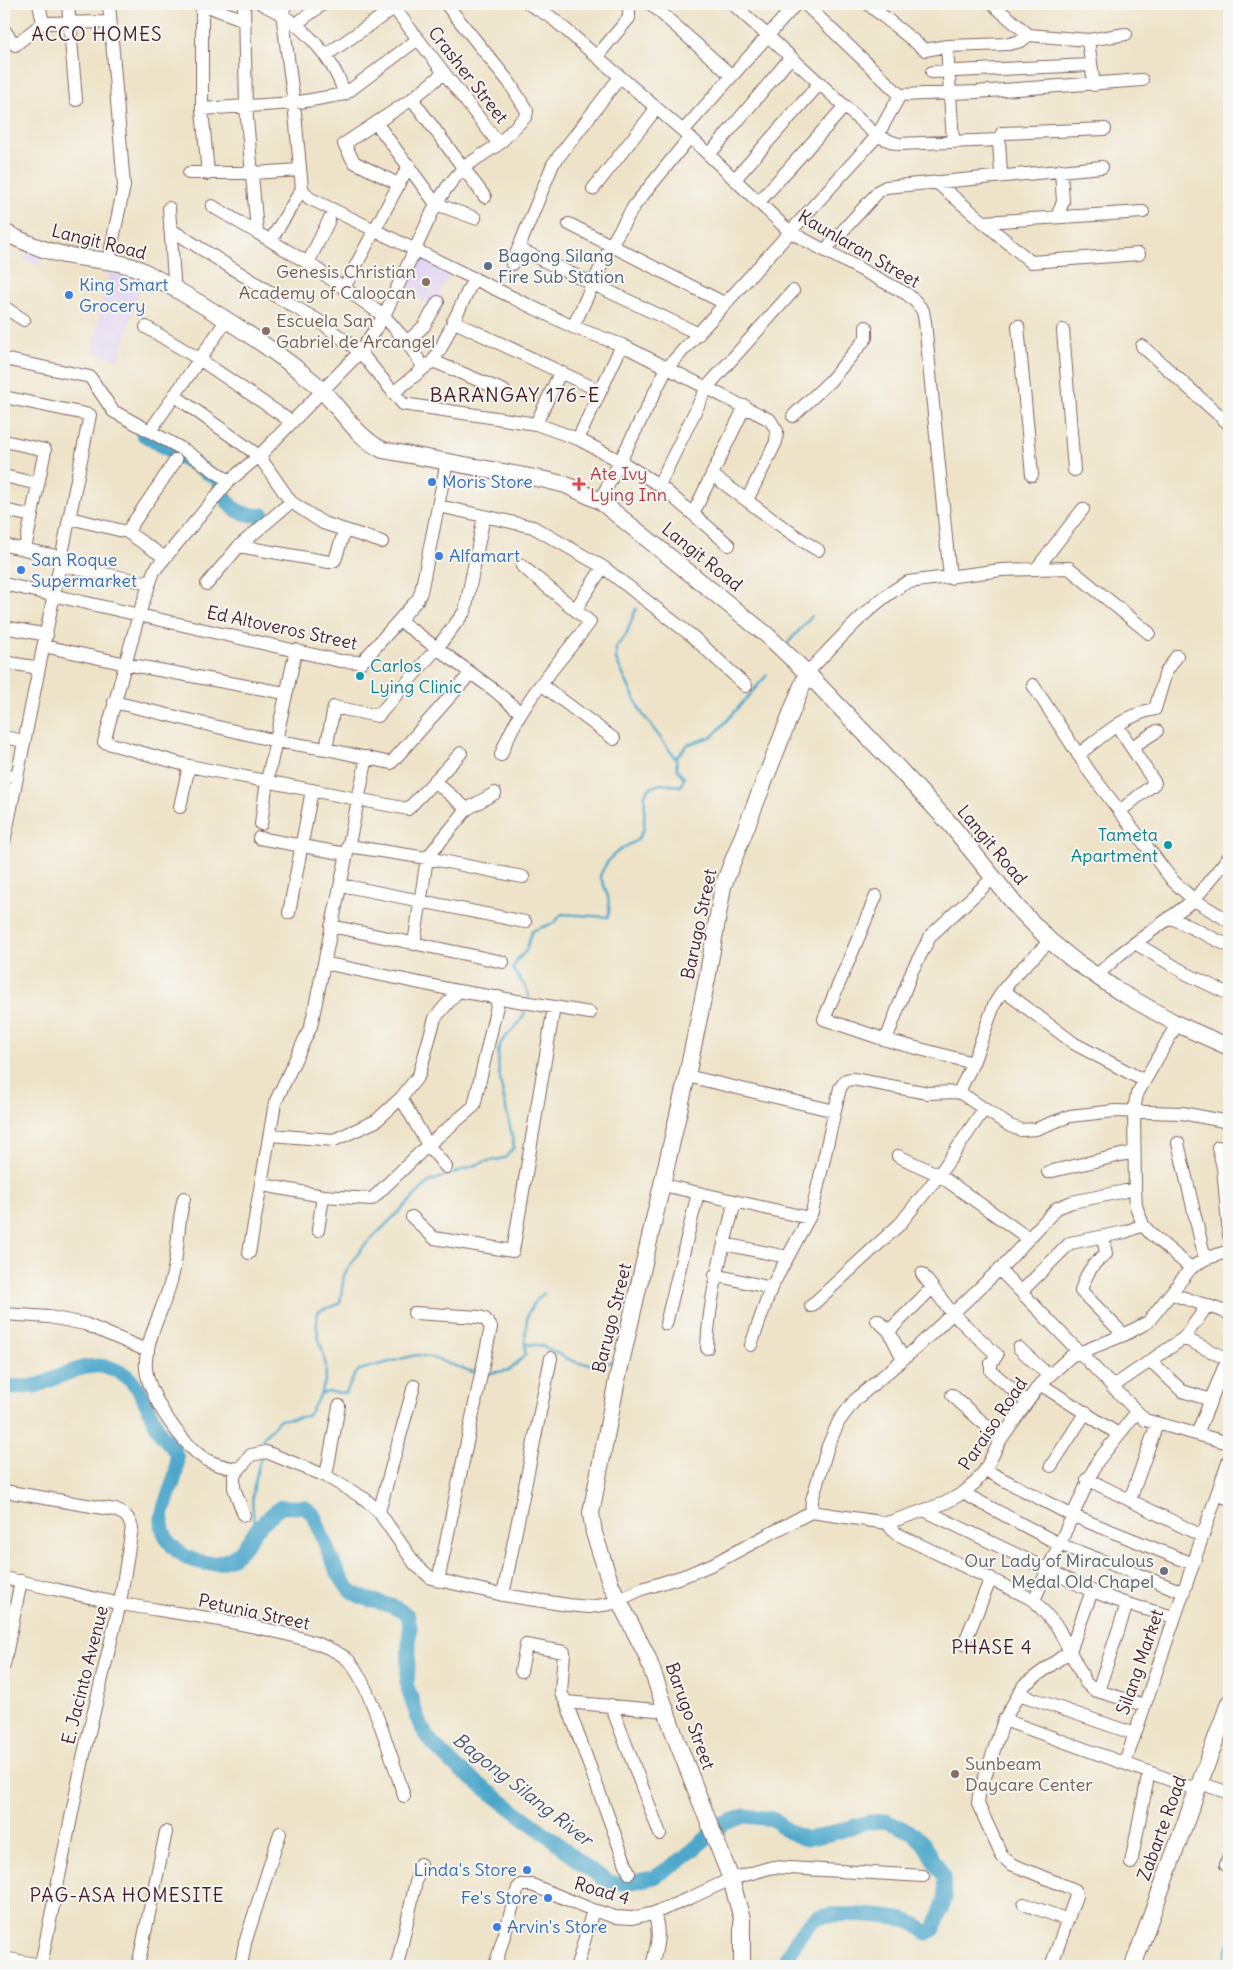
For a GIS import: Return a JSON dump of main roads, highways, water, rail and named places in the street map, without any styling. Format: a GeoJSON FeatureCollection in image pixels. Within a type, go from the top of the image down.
{"type":"FeatureCollection","features":[{"type":"Feature","properties":{"kind":"main road","name":"Langit Road"},"geometry":{"type":"LineString","coordinates":[[4,232],[47,250],[143,271],[226,320],[291,364],[323,390],[372,445],[392,452],[546,480],[566,485],[600,501],[768,636],[807,673],[951,826],[993,878],[1050,941],[1096,976],[1177,1024],[1229,1047]]}},
{"type":"Feature","properties":{"kind":"main road","name":"Barugo Street"},"geometry":{"type":"LineString","coordinates":[[742,1966],[742,1919],[731,1878],[711,1830],[647,1656],[618,1600],[602,1558],[591,1512],[617,1380],[687,1076],[707,979],[723,886],[807,673]]}},
{"type":"Feature","properties":{"kind":"main road","name":"Zabarte Road"},"geometry":{"type":"LineString","coordinates":[[1133,1966],[1229,1703]]}},
{"type":"Feature","properties":{"kind":"waterway"},"geometry":{"type":"LineString","coordinates":[[143,434],[218,479],[228,502],[238,511],[245,514],[263,515]]}},
{"type":"Feature","properties":{"kind":"waterway"},"geometry":{"type":"LineString","coordinates":[[529,997],[513,968],[517,960],[526,951],[532,931],[554,923],[562,914],[608,917],[609,901],[600,876],[603,869],[615,854],[637,840],[644,829],[645,794],[650,788],[660,784],[681,786],[684,778],[677,769],[676,759],[641,712],[616,660],[616,647],[626,635],[636,609]]}},
{"type":"Feature","properties":{"kind":"waterway"},"geometry":{"type":"LineString","coordinates":[[786,645],[812,616]]}},
{"type":"Feature","properties":{"kind":"waterway"},"geometry":{"type":"LineString","coordinates":[[676,758],[687,745],[713,736],[767,675]]}},
{"type":"Feature","properties":{"kind":"waterway"},"geometry":{"type":"LineString","coordinates":[[262,1449],[263,1438],[279,1420],[307,1416],[315,1404],[326,1375],[326,1364],[318,1335],[318,1312],[340,1303],[344,1275],[362,1248],[429,1182],[484,1162],[505,1158],[514,1147],[500,1079],[498,1054],[502,1041],[520,1022],[525,1012]]}},
{"type":"Feature","properties":{"kind":"waterway"},"geometry":{"type":"LineString","coordinates":[[484,1374],[510,1370],[525,1355],[528,1314],[544,1293]]}},
{"type":"Feature","properties":{"kind":"waterway"},"geometry":{"type":"LineString","coordinates":[[526,1344],[547,1348],[578,1363],[612,1362]]}},
{"type":"Feature","properties":{"kind":"waterway"},"geometry":{"type":"LineString","coordinates":[[321,1394],[328,1392],[346,1393],[359,1370],[416,1355],[430,1357],[476,1373]]}},
{"type":"Feature","properties":{"kind":"waterway","name":"Bagong Silang River"},"geometry":{"type":"LineString","coordinates":[[4,1386],[25,1387],[38,1385],[78,1369],[99,1366],[110,1368],[128,1377],[140,1391],[156,1426],[175,1452],[176,1471],[162,1518],[164,1531],[169,1542],[189,1558],[201,1562],[214,1563],[226,1561],[240,1552],[256,1530],[281,1507],[304,1507],[313,1514],[336,1568],[347,1587],[361,1597],[388,1605],[408,1616],[410,1627],[407,1686],[420,1725],[432,1743],[455,1766],[555,1841],[588,1869],[611,1883],[628,1883],[655,1877],[681,1860],[723,1824],[744,1816],[773,1819],[789,1832],[806,1839],[869,1822],[886,1821],[913,1833],[924,1844],[944,1877],[945,1899],[934,1929],[927,1933],[911,1922],[877,1916],[847,1914],[822,1916],[815,1919],[805,1929],[782,1966]]}},
{"type":"Feature","properties":{"kind":"waterway"},"geometry":{"type":"LineString","coordinates":[[257,1529],[252,1502],[254,1484],[261,1457]]}},
{"type":"Feature","properties":{"kind":"waterway"},"geometry":{"type":"LineString","coordinates":[[1223,1966],[1229,1942]]}},
{"type":"Feature","properties":{"kind":"place","name":"Bagong Silang Fire Sub Station"},"geometry":{"type":"Point","coordinates":[488,266]}},
{"type":"Feature","properties":{"kind":"place","name":"Genesis Christian Academy of Caloocan"},"geometry":{"type":"Point","coordinates":[426,282]}},
{"type":"Feature","properties":{"kind":"place","name":"King Smart Grocery"},"geometry":{"type":"Point","coordinates":[69,295]}},
{"type":"Feature","properties":{"kind":"place","name":"Escuela San Gabriel de Arcangel"},"geometry":{"type":"Point","coordinates":[266,331]}},
{"type":"Feature","properties":{"kind":"place","name":"Moris Store"},"geometry":{"type":"Point","coordinates":[432,482]}},
{"type":"Feature","properties":{"kind":"place","name":"Ate Ivy Lying Inn"},"geometry":{"type":"Point","coordinates":[579,484]}},
{"type":"Feature","properties":{"kind":"place","name":"Alfamart"},"geometry":{"type":"Point","coordinates":[439,556]}},
{"type":"Feature","properties":{"kind":"place","name":"San Roque Supermarket"},"geometry":{"type":"Point","coordinates":[21,570]}},
{"type":"Feature","properties":{"kind":"place","name":"Carlos Lying Clinic"},"geometry":{"type":"Point","coordinates":[360,676]}},
{"type":"Feature","properties":{"kind":"place","name":"Tameta Apartment"},"geometry":{"type":"Point","coordinates":[1168,845]}},
{"type":"Feature","properties":{"kind":"place","name":"Our Lady of Miraculous Medal Old Chapel"},"geometry":{"type":"Point","coordinates":[1164,1571]}},
{"type":"Feature","properties":{"kind":"place","name":"Sunbeam Daycare Center"},"geometry":{"type":"Point","coordinates":[955,1774]}},
{"type":"Feature","properties":{"kind":"place","name":"Linda's Store"},"geometry":{"type":"Point","coordinates":[527,1870]}},
{"type":"Feature","properties":{"kind":"place","name":"Fe's Store"},"geometry":{"type":"Point","coordinates":[548,1898]}},
{"type":"Feature","properties":{"kind":"place","name":"Arvin's Store"},"geometry":{"type":"Point","coordinates":[497,1927]}},
{"type":"Feature","properties":{"kind":"district","name":"ACCO HOMES"},"geometry":{"type":"Point","coordinates":[97,34]}},
{"type":"Feature","properties":{"kind":"district","name":"BARANGAY 176-E"},"geometry":{"type":"Point","coordinates":[515,395]}},
{"type":"Feature","properties":{"kind":"district","name":"PHASE 4"},"geometry":{"type":"Point","coordinates":[992,1647]}},
{"type":"Feature","properties":{"kind":"district","name":"PAG-ASA HOMESITE"},"geometry":{"type":"Point","coordinates":[127,1895]}}]}
